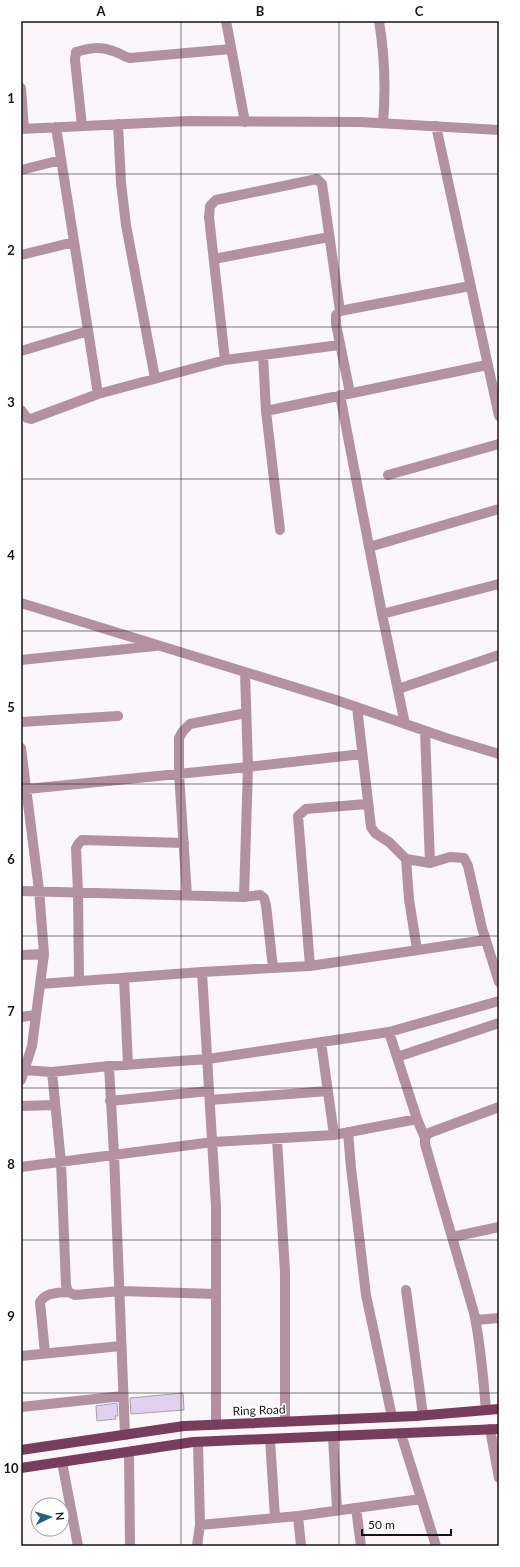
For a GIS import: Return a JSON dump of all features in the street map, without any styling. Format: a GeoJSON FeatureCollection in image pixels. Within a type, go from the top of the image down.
{"type":"FeatureCollection","features":[{"type":"Feature","properties":{"kind":"main road","name":"Ring Road"},"geometry":{"type":"LineString","coordinates":[[21,1450],[184,1426],[392,1417],[499,1409]]}},
{"type":"Feature","properties":{"kind":"main road"},"geometry":{"type":"LineString","coordinates":[[21,1468],[198,1442],[495,1429]]}},
{"type":"Feature","properties":{"kind":"street"},"geometry":{"type":"LineString","coordinates":[[226,21],[245,122]]}},
{"type":"Feature","properties":{"kind":"street"},"geometry":{"type":"LineString","coordinates":[[379,21],[384,54],[386,85],[383,123]]}},
{"type":"Feature","properties":{"kind":"street"},"geometry":{"type":"LineString","coordinates":[[82,126],[75,60],[76,52],[88,48],[102,47],[130,58],[231,49]]}},
{"type":"Feature","properties":{"kind":"street"},"geometry":{"type":"LineString","coordinates":[[21,88],[22,129],[189,121],[383,123],[499,130]]}},
{"type":"Feature","properties":{"kind":"street"},"geometry":{"type":"LineString","coordinates":[[118,124],[121,183],[126,225],[155,378]]}},
{"type":"Feature","properties":{"kind":"street"},"geometry":{"type":"LineString","coordinates":[[436,126],[487,365],[496,388],[499,416]]}},
{"type":"Feature","properties":{"kind":"street"},"geometry":{"type":"LineString","coordinates":[[56,127],[98,394]]}},
{"type":"Feature","properties":{"kind":"street"},"geometry":{"type":"LineString","coordinates":[[21,170],[61,160]]}},
{"type":"Feature","properties":{"kind":"street"},"geometry":{"type":"LineString","coordinates":[[225,360],[209,217],[210,206],[216,200],[317,179],[322,184],[340,311]]}},
{"type":"Feature","properties":{"kind":"street"},"geometry":{"type":"LineString","coordinates":[[214,259],[329,237]]}},
{"type":"Feature","properties":{"kind":"street"},"geometry":{"type":"LineString","coordinates":[[21,256],[74,242]]}},
{"type":"Feature","properties":{"kind":"street"},"geometry":{"type":"LineString","coordinates":[[405,724],[369,547],[345,394],[336,315],[340,311],[470,286]]}},
{"type":"Feature","properties":{"kind":"street"},"geometry":{"type":"LineString","coordinates":[[21,352],[88,331]]}},
{"type":"Feature","properties":{"kind":"street"},"geometry":{"type":"LineString","coordinates":[[21,410],[26,418],[31,419],[98,394],[225,360],[339,345]]}},
{"type":"Feature","properties":{"kind":"street"},"geometry":{"type":"LineString","coordinates":[[263,355],[266,411],[280,530]]}},
{"type":"Feature","properties":{"kind":"street"},"geometry":{"type":"LineString","coordinates":[[266,411],[487,365]]}},
{"type":"Feature","properties":{"kind":"street"},"geometry":{"type":"LineString","coordinates":[[388,476],[499,444]]}},
{"type":"Feature","properties":{"kind":"street"},"geometry":{"type":"LineString","coordinates":[[369,547],[499,509]]}},
{"type":"Feature","properties":{"kind":"street"},"geometry":{"type":"LineString","coordinates":[[382,614],[499,584]]}},
{"type":"Feature","properties":{"kind":"street"},"geometry":{"type":"LineString","coordinates":[[21,603],[357,707],[425,731],[499,754]]}},
{"type":"Feature","properties":{"kind":"street"},"geometry":{"type":"LineString","coordinates":[[21,660],[159,646]]}},
{"type":"Feature","properties":{"kind":"street"},"geometry":{"type":"LineString","coordinates":[[398,689],[499,655]]}},
{"type":"Feature","properties":{"kind":"street"},"geometry":{"type":"LineString","coordinates":[[244,896],[248,767],[245,672]]}},
{"type":"Feature","properties":{"kind":"street"},"geometry":{"type":"LineString","coordinates":[[357,707],[367,804],[371,827],[406,859],[430,862],[450,857],[464,858],[468,866],[485,940],[499,982]]}},
{"type":"Feature","properties":{"kind":"street"},"geometry":{"type":"LineString","coordinates":[[187,895],[179,774],[179,738],[182,731],[190,724],[246,713]]}},
{"type":"Feature","properties":{"kind":"street"},"geometry":{"type":"LineString","coordinates":[[21,722],[118,716]]}},
{"type":"Feature","properties":{"kind":"street"},"geometry":{"type":"LineString","coordinates":[[425,731],[430,862]]}},
{"type":"Feature","properties":{"kind":"street"},"geometry":{"type":"LineString","coordinates":[[21,748],[24,783],[39,890],[44,954],[32,1046],[22,1075],[128,1064],[208,1059],[389,1032],[499,1001]]}},
{"type":"Feature","properties":{"kind":"street"},"geometry":{"type":"LineString","coordinates":[[24,783],[179,774],[362,754]]}},
{"type":"Feature","properties":{"kind":"street"},"geometry":{"type":"LineString","coordinates":[[310,966],[298,816],[306,809],[367,804]]}},
{"type":"Feature","properties":{"kind":"street"},"geometry":{"type":"LineString","coordinates":[[79,981],[76,848],[78,843],[82,840],[184,843]]}},
{"type":"Feature","properties":{"kind":"street"},"geometry":{"type":"LineString","coordinates":[[406,859],[409,899],[417,950]]}},
{"type":"Feature","properties":{"kind":"street"},"geometry":{"type":"LineString","coordinates":[[21,891],[39,890],[187,895],[260,895],[264,898],[274,968]]}},
{"type":"Feature","properties":{"kind":"street"},"geometry":{"type":"LineString","coordinates":[[40,984],[310,966],[485,940]]}},
{"type":"Feature","properties":{"kind":"street"},"geometry":{"type":"LineString","coordinates":[[21,955],[44,954]]}},
{"type":"Feature","properties":{"kind":"street"},"geometry":{"type":"LineString","coordinates":[[202,972],[216,1207],[216,1424]]}},
{"type":"Feature","properties":{"kind":"street"},"geometry":{"type":"LineString","coordinates":[[124,978],[128,1064]]}},
{"type":"Feature","properties":{"kind":"street"},"geometry":{"type":"LineString","coordinates":[[21,1017],[35,1015]]}},
{"type":"Feature","properties":{"kind":"street"},"geometry":{"type":"LineString","coordinates":[[397,1057],[499,1023]]}},
{"type":"Feature","properties":{"kind":"street"},"geometry":{"type":"LineString","coordinates":[[389,1032],[417,1119],[425,1138],[425,1144],[476,1320],[482,1356],[486,1410]]}},
{"type":"Feature","properties":{"kind":"street"},"geometry":{"type":"LineString","coordinates":[[321,1042],[334,1135]]}},
{"type":"Feature","properties":{"kind":"street"},"geometry":{"type":"LineString","coordinates":[[109,1066],[120,1291],[125,1435]]}},
{"type":"Feature","properties":{"kind":"street"},"geometry":{"type":"LineString","coordinates":[[52,1072],[54,1105],[61,1162],[66,1285],[68,1292]]}},
{"type":"Feature","properties":{"kind":"street"},"geometry":{"type":"LineString","coordinates":[[110,1101],[328,1091]]}},
{"type":"Feature","properties":{"kind":"street"},"geometry":{"type":"LineString","coordinates":[[21,1106],[54,1105]]}},
{"type":"Feature","properties":{"kind":"street"},"geometry":{"type":"LineString","coordinates":[[425,1138],[429,1133],[499,1107]]}},
{"type":"Feature","properties":{"kind":"street"},"geometry":{"type":"LineString","coordinates":[[21,1167],[213,1142],[334,1135],[417,1119]]}},
{"type":"Feature","properties":{"kind":"street"},"geometry":{"type":"LineString","coordinates":[[348,1132],[366,1295],[392,1417]]}},
{"type":"Feature","properties":{"kind":"street"},"geometry":{"type":"LineString","coordinates":[[277,1139],[285,1272],[285,1422]]}},
{"type":"Feature","properties":{"kind":"street"},"geometry":{"type":"LineString","coordinates":[[452,1237],[499,1227]]}},
{"type":"Feature","properties":{"kind":"street"},"geometry":{"type":"LineString","coordinates":[[406,1290],[424,1415]]}},
{"type":"Feature","properties":{"kind":"street"},"geometry":{"type":"LineString","coordinates":[[45,1353],[40,1302],[48,1294],[68,1292],[75,1295],[120,1291],[216,1294]]}},
{"type":"Feature","properties":{"kind":"street"},"geometry":{"type":"LineString","coordinates":[[476,1320],[499,1318]]}},
{"type":"Feature","properties":{"kind":"street"},"geometry":{"type":"LineString","coordinates":[[21,1356],[121,1346]]}},
{"type":"Feature","properties":{"kind":"street"},"geometry":{"type":"LineString","coordinates":[[21,1407],[123,1396]]}},
{"type":"Feature","properties":{"kind":"street"},"geometry":{"type":"LineString","coordinates":[[495,1429],[499,1478]]}},
{"type":"Feature","properties":{"kind":"street"},"geometry":{"type":"LineString","coordinates":[[401,1434],[436,1546]]}},
{"type":"Feature","properties":{"kind":"street"},"geometry":{"type":"LineString","coordinates":[[333,1437],[337,1510]]}},
{"type":"Feature","properties":{"kind":"street"},"geometry":{"type":"LineString","coordinates":[[270,1439],[275,1518]]}},
{"type":"Feature","properties":{"kind":"street"},"geometry":{"type":"LineString","coordinates":[[197,1546],[200,1525],[198,1442]]}},
{"type":"Feature","properties":{"kind":"street"},"geometry":{"type":"LineString","coordinates":[[129,1452],[130,1546]]}},
{"type":"Feature","properties":{"kind":"street"},"geometry":{"type":"LineString","coordinates":[[62,1462],[78,1546]]}},
{"type":"Feature","properties":{"kind":"street"},"geometry":{"type":"LineString","coordinates":[[200,1525],[298,1516],[421,1499]]}},
{"type":"Feature","properties":{"kind":"street"},"geometry":{"type":"LineString","coordinates":[[356,1508],[362,1546]]}},
{"type":"Feature","properties":{"kind":"street"},"geometry":{"type":"LineString","coordinates":[[298,1516],[301,1546]]}},
{"type":"Feature","properties":{"kind":"building"},"geometry":{"type":"Polygon","coordinates":[[[183,1393],[184,1410],[131,1414],[130,1398],[183,1393]]]}},
{"type":"Feature","properties":{"kind":"building"},"geometry":{"type":"Polygon","coordinates":[[[117,1403],[118,1416],[115,1416],[116,1419],[97,1421],[96,1406],[117,1403]]]}}]}
